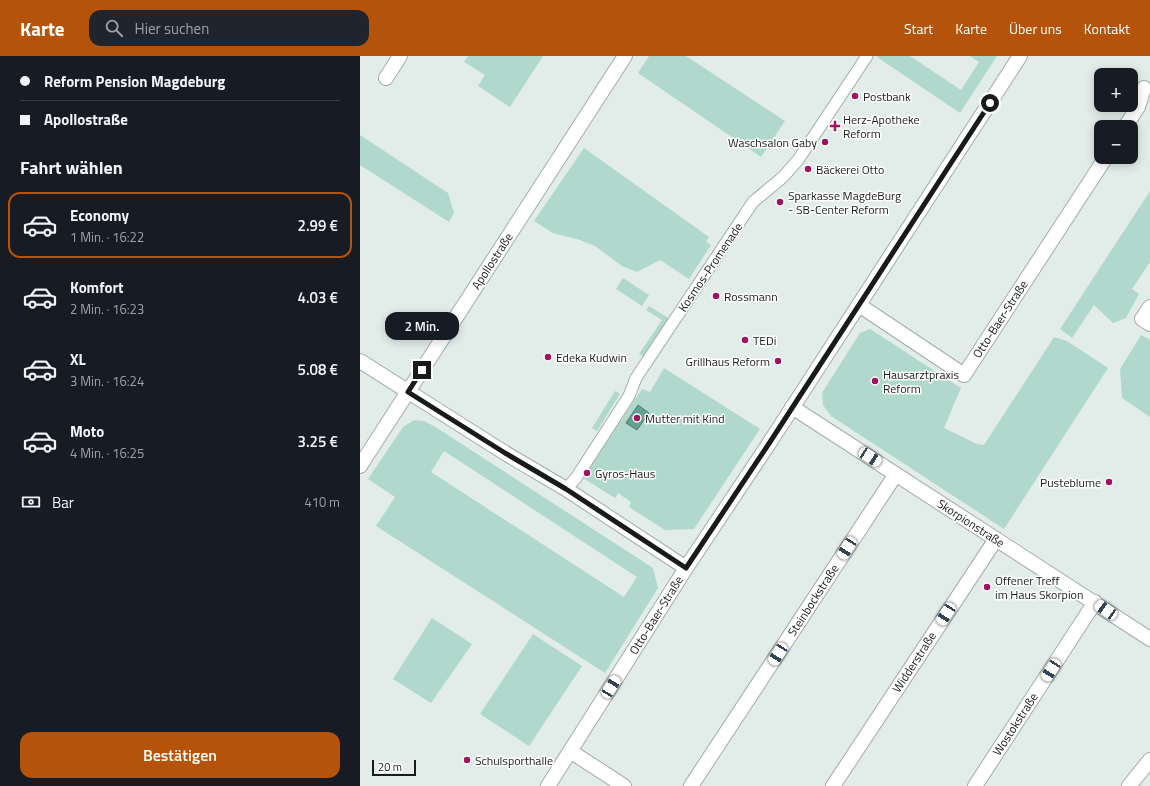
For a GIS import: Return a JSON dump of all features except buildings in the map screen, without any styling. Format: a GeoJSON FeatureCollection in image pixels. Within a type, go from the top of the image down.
{"type":"FeatureCollection","features":[{"type":"Feature","properties":{"kind":"street"},"geometry":{"type":"LineString","coordinates":[[386,78],[400,56]]}},
{"type":"Feature","properties":{"kind":"street","name":"Apollostraße"},"geometry":{"type":"LineString","coordinates":[[360,466],[625,56]]}},
{"type":"Feature","properties":{"kind":"street","name":"Kosmos-Promenade"},"geometry":{"type":"LineString","coordinates":[[566,489],[576,478],[629,396],[636,378],[753,202],[798,160],[867,56]]}},
{"type":"Feature","properties":{"kind":"street","name":"Otto-Baer-Straße"},"geometry":{"type":"LineString","coordinates":[[548,786],[686,568],[859,305],[1020,56]]}},
{"type":"Feature","properties":{"kind":"street"},"geometry":{"type":"LineString","coordinates":[[1130,120],[1138,107],[1144,88]]}},
{"type":"Feature","properties":{"kind":"street","name":"Otto-Baer-Straße"},"geometry":{"type":"LineString","coordinates":[[859,305],[964,375],[1101,164]]}},
{"type":"Feature","properties":{"kind":"street"},"geometry":{"type":"LineString","coordinates":[[1150,306],[1142,319],[1150,324]]}},
{"type":"Feature","properties":{"kind":"street"},"geometry":{"type":"LineString","coordinates":[[360,361],[505,453],[566,489],[686,568]]}},
{"type":"Feature","properties":{"kind":"street","name":"Skorpionstraße"},"geometry":{"type":"LineString","coordinates":[[792,407],[1150,639]]}},
{"type":"Feature","properties":{"kind":"street","name":"Steinbockstraße"},"geometry":{"type":"LineString","coordinates":[[691,786],[896,474]]}},
{"type":"Feature","properties":{"kind":"street","name":"Widderstraße"},"geometry":{"type":"LineString","coordinates":[[833,786],[996,539]]}},
{"type":"Feature","properties":{"kind":"street","name":"Wostokstraße"},"geometry":{"type":"LineString","coordinates":[[975,786],[1095,602]]}},
{"type":"Feature","properties":{"kind":"street"},"geometry":{"type":"LineString","coordinates":[[570,751],[624,786]]}},
{"type":"Feature","properties":{"kind":"street"},"geometry":{"type":"LineString","coordinates":[[1129,786],[1150,760]]}},
{"type":"Feature","properties":{"kind":"shaded area"},"geometry":{"type":"Polygon","coordinates":[[[468,56],[543,56],[510,107],[478,86],[485,75],[464,62],[468,56]]]}},
{"type":"Feature","properties":{"kind":"shaded area"},"geometry":{"type":"Polygon","coordinates":[[[649,56],[686,56],[785,121],[761,157],[638,73],[649,56]]]}},
{"type":"Feature","properties":{"kind":"shaded area"},"geometry":{"type":"Polygon","coordinates":[[[910,56],[961,90],[979,62],[970,56],[997,56],[960,113],[877,57],[910,56]]]}},
{"type":"Feature","properties":{"kind":"shaded area"},"geometry":{"type":"Polygon","coordinates":[[[360,135],[448,193],[454,213],[449,222],[360,165],[360,135]]]}},
{"type":"Feature","properties":{"kind":"shaded area"},"geometry":{"type":"Polygon","coordinates":[[[584,148],[709,237],[706,242],[711,245],[689,279],[660,260],[637,272],[622,266],[595,246],[580,240],[553,233],[534,221],[584,148]]]}},
{"type":"Feature","properties":{"kind":"shaded area"},"geometry":{"type":"Polygon","coordinates":[[[1150,191],[1150,262],[1132,289],[1139,294],[1126,318],[1113,323],[1094,305],[1072,338],[1060,329],[1150,191]]]}},
{"type":"Feature","properties":{"kind":"shaded area"},"geometry":{"type":"Polygon","coordinates":[[[623,278],[649,295],[642,306],[616,289],[623,278]]]}},
{"type":"Feature","properties":{"kind":"shaded area"},"geometry":{"type":"Polygon","coordinates":[[[649,306],[670,319],[644,357],[639,354],[662,320],[646,310],[649,306]]]}},
{"type":"Feature","properties":{"kind":"shaded area"},"geometry":{"type":"Polygon","coordinates":[[[870,329],[961,388],[944,428],[977,444],[984,445],[1054,337],[1067,341],[1108,368],[1004,529],[831,416],[823,405],[822,393],[860,333],[870,329]]]}},
{"type":"Feature","properties":{"kind":"shaded area"},"geometry":{"type":"Polygon","coordinates":[[[1141,335],[1150,340],[1150,417],[1122,398],[1120,369],[1141,335]]]}},
{"type":"Feature","properties":{"kind":"shaded area"},"geometry":{"type":"Polygon","coordinates":[[[664,368],[760,429],[694,529],[665,530],[629,507],[631,502],[618,493],[615,498],[583,478],[642,389],[650,392],[664,368]]]}},
{"type":"Feature","properties":{"kind":"shaded area"},"geometry":{"type":"Polygon","coordinates":[[[615,391],[620,394],[597,431],[592,428],[615,391]]]}},
{"type":"Feature","properties":{"kind":"shaded area"},"geometry":{"type":"Polygon","coordinates":[[[638,405],[649,413],[637,430],[626,423],[638,405]]]}},
{"type":"Feature","properties":{"kind":"shaded area"},"geometry":{"type":"Polygon","coordinates":[[[414,420],[424,421],[434,426],[653,568],[658,588],[605,673],[376,526],[395,497],[368,479],[403,427],[414,420]],[[444,451],[431,472],[624,597],[637,577],[444,451]]]}},
{"type":"Feature","properties":{"kind":"shaded area"},"geometry":{"type":"Polygon","coordinates":[[[432,618],[472,644],[431,703],[393,679],[432,618]]]}},
{"type":"Feature","properties":{"kind":"shaded area"},"geometry":{"type":"Polygon","coordinates":[[[533,634],[582,666],[529,746],[480,714],[533,634]]]}},
{"type":"Feature","properties":{"kind":"place","name":"Postbank"},"geometry":{"type":"Point","coordinates":[855,96]}},
{"type":"Feature","properties":{"kind":"place","name":"Herz-Apotheke Reform"},"geometry":{"type":"Point","coordinates":[835,126]}},
{"type":"Feature","properties":{"kind":"place","name":"Waschsalon Gaby"},"geometry":{"type":"Point","coordinates":[825,142]}},
{"type":"Feature","properties":{"kind":"place","name":"Bäckerei Otto"},"geometry":{"type":"Point","coordinates":[808,169]}},
{"type":"Feature","properties":{"kind":"place","name":"Sparkasse MagdeBurg - SB-Center Reform"},"geometry":{"type":"Point","coordinates":[780,202]}},
{"type":"Feature","properties":{"kind":"place","name":"Rossmann"},"geometry":{"type":"Point","coordinates":[716,296]}},
{"type":"Feature","properties":{"kind":"place","name":"TEDi"},"geometry":{"type":"Point","coordinates":[745,340]}},
{"type":"Feature","properties":{"kind":"place","name":"Edeka Kudwin"},"geometry":{"type":"Point","coordinates":[548,357]}},
{"type":"Feature","properties":{"kind":"place","name":"Grillhaus Reform"},"geometry":{"type":"Point","coordinates":[778,361]}},
{"type":"Feature","properties":{"kind":"place","name":"Hausarztpraxis Reform"},"geometry":{"type":"Point","coordinates":[875,381]}},
{"type":"Feature","properties":{"kind":"place","name":"Mutter mit Kind"},"geometry":{"type":"Point","coordinates":[637,418]}},
{"type":"Feature","properties":{"kind":"place","name":"Gyros-Haus"},"geometry":{"type":"Point","coordinates":[587,473]}},
{"type":"Feature","properties":{"kind":"place","name":"Pusteblume"},"geometry":{"type":"Point","coordinates":[1109,482]}},
{"type":"Feature","properties":{"kind":"place","name":"Offener Treff im Haus Skorpion"},"geometry":{"type":"Point","coordinates":[987,587]}},
{"type":"Feature","properties":{"kind":"place","name":"Schulsporthalle"},"geometry":{"type":"Point","coordinates":[467,760]}},
{"type":"Feature","properties":{"kind":"route"},"geometry":{"type":"LineString","coordinates":[[422,370],[408,392],[505,453],[566,489],[686,568],[770,442],[990,103]]}}]}
